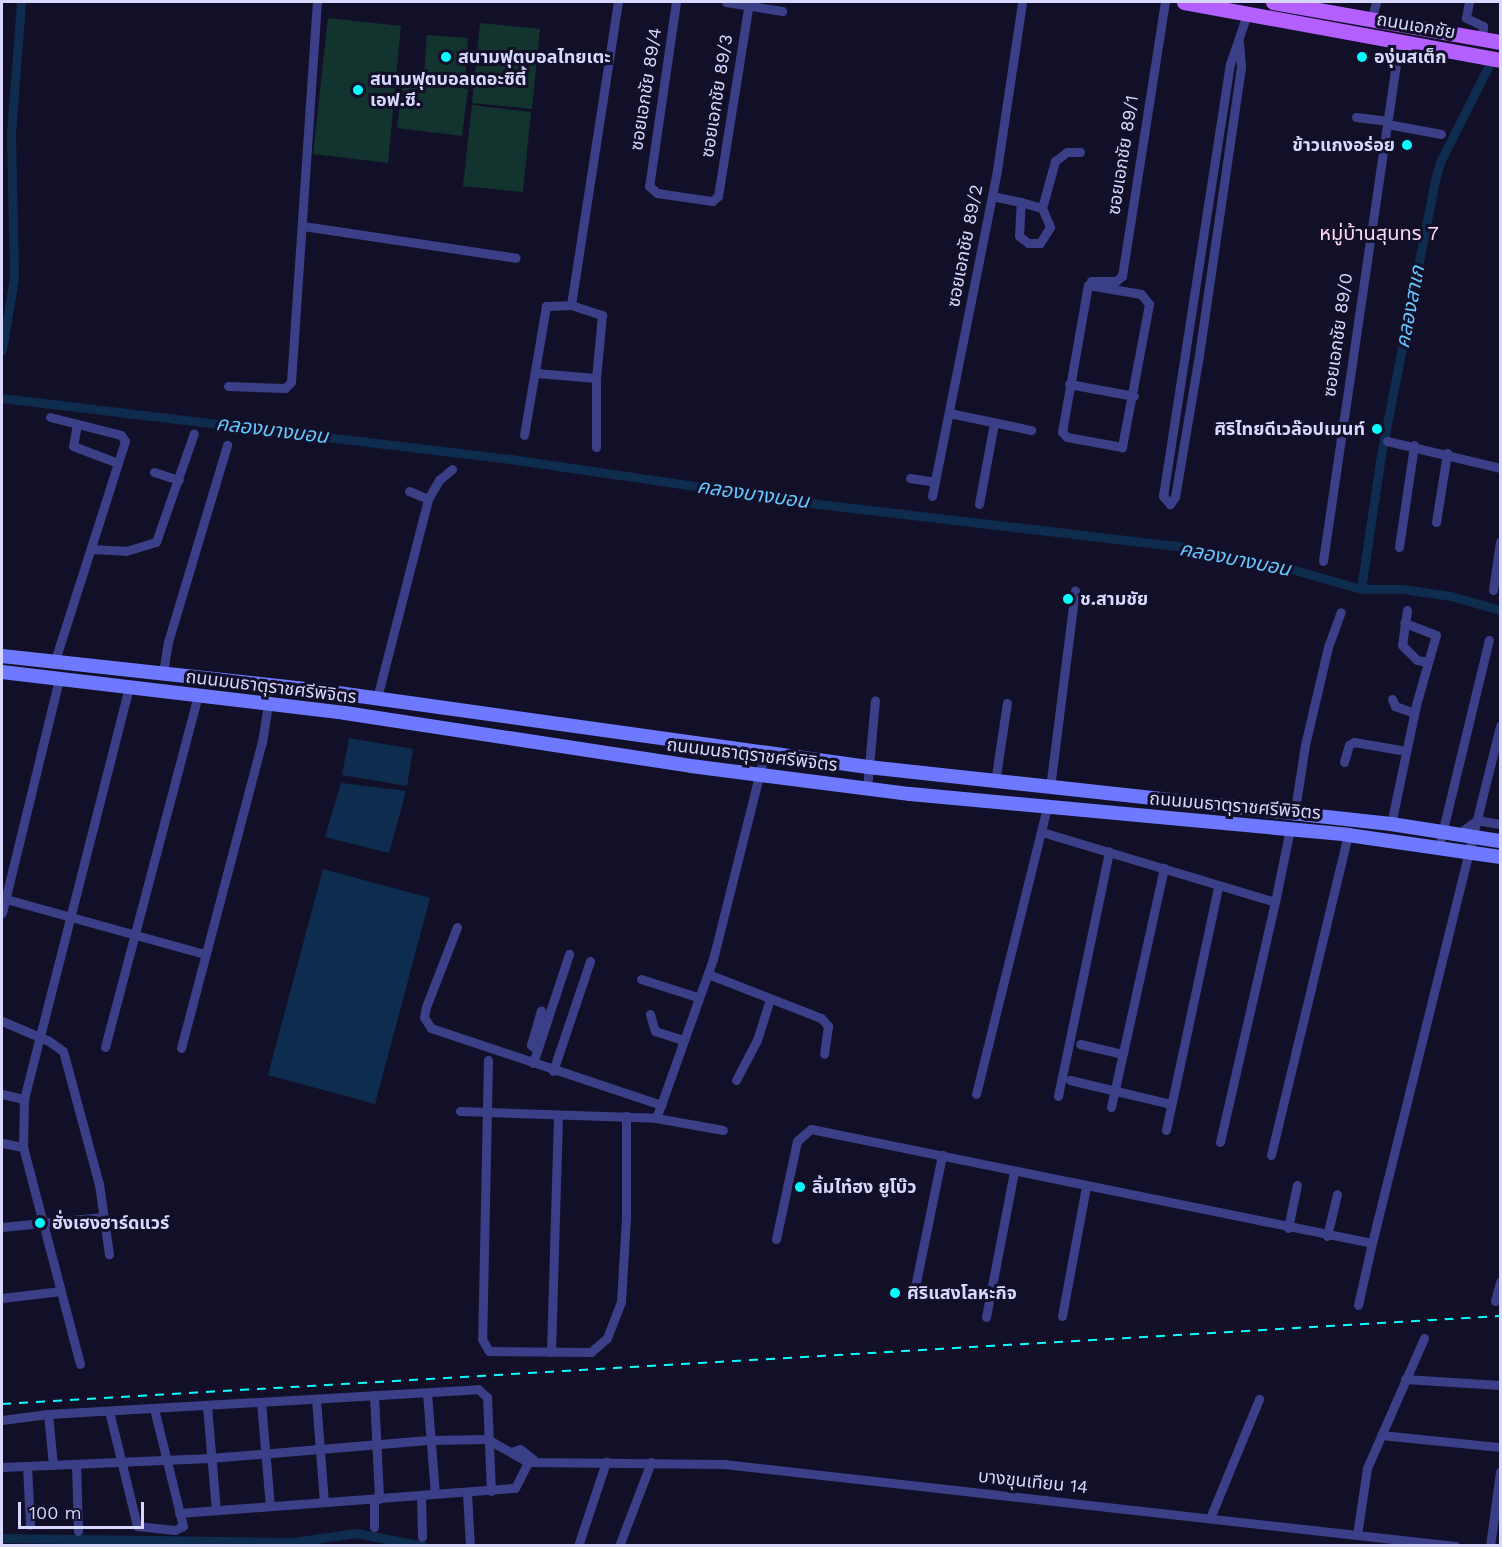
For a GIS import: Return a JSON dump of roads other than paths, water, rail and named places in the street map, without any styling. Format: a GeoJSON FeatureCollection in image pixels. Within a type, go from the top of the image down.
{"type":"FeatureCollection","features":[{"type":"Feature","properties":{"kind":"main road","name":"ถนนเอกชัย"},"geometry":{"type":"LineString","coordinates":[[1184,2],[1500,60]]}},
{"type":"Feature","properties":{"kind":"main road","name":"ถนนเอกชัย"},"geometry":{"type":"LineString","coordinates":[[1273,2],[1490,40]]}},
{"type":"Feature","properties":{"kind":"street"},"geometry":{"type":"LineString","coordinates":[[228,386],[279,389],[289,386],[303,226],[317,2]]}},
{"type":"Feature","properties":{"kind":"street"},"geometry":{"type":"LineString","coordinates":[[571,305],[618,2]]}},
{"type":"Feature","properties":{"kind":"street","name":"ซอยเอกชัย 89/4"},"geometry":{"type":"LineString","coordinates":[[676,2],[649,182],[650,189],[657,193],[712,201],[718,196]]}},
{"type":"Feature","properties":{"kind":"street"},"geometry":{"type":"LineString","coordinates":[[726,2],[749,3],[782,10]]}},
{"type":"Feature","properties":{"kind":"street","name":"ซอยเอกชัย 89/2"},"geometry":{"type":"LineString","coordinates":[[932,496],[992,196],[1022,2]]}},
{"type":"Feature","properties":{"kind":"street","name":"ซอยเอกชัย 89/1"},"geometry":{"type":"LineString","coordinates":[[1088,285],[1092,280],[1119,281],[1122,276],[1165,2]]}},
{"type":"Feature","properties":{"kind":"street"},"geometry":{"type":"LineString","coordinates":[[1371,20],[1376,2]]}},
{"type":"Feature","properties":{"kind":"street"},"geometry":{"type":"LineString","coordinates":[[1469,2],[1466,18],[1482,26],[1490,40]]}},
{"type":"Feature","properties":{"kind":"street","name":"ซอยเอกชัย 89/3"},"geometry":{"type":"LineString","coordinates":[[718,196],[749,3]]}},
{"type":"Feature","properties":{"kind":"street"},"geometry":{"type":"LineString","coordinates":[[1239,43],[1241,67],[1198,361],[1175,497],[1170,504],[1163,496],[1230,64],[1247,14]]}},
{"type":"Feature","properties":{"kind":"street","name":"ซอยเอกชัย 89/0"},"geometry":{"type":"LineString","coordinates":[[1323,561],[1399,43]]}},
{"type":"Feature","properties":{"kind":"street"},"geometry":{"type":"LineString","coordinates":[[1356,117],[1441,134]]}},
{"type":"Feature","properties":{"kind":"street"},"geometry":{"type":"LineString","coordinates":[[1042,208],[1055,161],[1067,152],[1080,152]]}},
{"type":"Feature","properties":{"kind":"street"},"geometry":{"type":"LineString","coordinates":[[992,196],[1021,202],[1042,208],[1049,220],[1049,235],[1040,243],[1028,243],[1017,231],[1021,202]]}},
{"type":"Feature","properties":{"kind":"street"},"geometry":{"type":"LineString","coordinates":[[303,226],[516,258]]}},
{"type":"Feature","properties":{"kind":"street"},"geometry":{"type":"LineString","coordinates":[[1088,285],[1147,299],[1134,396],[1125,443],[1119,448],[1064,435],[1069,384],[1088,285]]}},
{"type":"Feature","properties":{"kind":"street"},"geometry":{"type":"LineString","coordinates":[[524,435],[530,385],[536,373],[544,308],[548,304],[571,305],[599,312],[604,318],[596,378],[596,447]]}},
{"type":"Feature","properties":{"kind":"street"},"geometry":{"type":"LineString","coordinates":[[536,373],[596,378]]}},
{"type":"Feature","properties":{"kind":"street"},"geometry":{"type":"LineString","coordinates":[[1069,384],[1134,396]]}},
{"type":"Feature","properties":{"kind":"street"},"geometry":{"type":"LineString","coordinates":[[949,414],[1031,429]]}},
{"type":"Feature","properties":{"kind":"street"},"geometry":{"type":"LineString","coordinates":[[50,417],[121,435],[125,441],[54,663]]}},
{"type":"Feature","properties":{"kind":"street"},"geometry":{"type":"LineString","coordinates":[[979,504],[994,423]]}},
{"type":"Feature","properties":{"kind":"street"},"geometry":{"type":"LineString","coordinates":[[77,424],[73,446],[118,463]]}},
{"type":"Feature","properties":{"kind":"street"},"geometry":{"type":"LineString","coordinates":[[91,549],[126,551],[156,542],[194,433]]}},
{"type":"Feature","properties":{"kind":"street"},"geometry":{"type":"LineString","coordinates":[[1387,441],[1414,445],[1500,468]]}},
{"type":"Feature","properties":{"kind":"street"},"geometry":{"type":"LineString","coordinates":[[163,673],[168,642],[227,445]]}},
{"type":"Feature","properties":{"kind":"street"},"geometry":{"type":"LineString","coordinates":[[1400,547],[1414,445]]}},
{"type":"Feature","properties":{"kind":"street"},"geometry":{"type":"LineString","coordinates":[[1436,522],[1447,453]]}},
{"type":"Feature","properties":{"kind":"street"},"geometry":{"type":"LineString","coordinates":[[377,698],[428,500],[439,480],[452,469]]}},
{"type":"Feature","properties":{"kind":"street"},"geometry":{"type":"LineString","coordinates":[[154,472],[179,480]]}},
{"type":"Feature","properties":{"kind":"street"},"geometry":{"type":"LineString","coordinates":[[910,478],[935,482]]}},
{"type":"Feature","properties":{"kind":"street"},"geometry":{"type":"LineString","coordinates":[[409,491],[428,500]]}},
{"type":"Feature","properties":{"kind":"street"},"geometry":{"type":"LineString","coordinates":[[1492,590],[1500,542]]}},
{"type":"Feature","properties":{"kind":"street"},"geometry":{"type":"LineString","coordinates":[[1050,788],[1075,591]]}},
{"type":"Feature","properties":{"kind":"street"},"geometry":{"type":"LineString","coordinates":[[1407,610],[1402,645],[1417,660],[1428,662]]}},
{"type":"Feature","properties":{"kind":"street"},"geometry":{"type":"LineString","coordinates":[[1220,1142],[1275,902],[1305,745],[1328,646],[1341,612]]}},
{"type":"Feature","properties":{"kind":"street"},"geometry":{"type":"LineString","coordinates":[[1397,840],[1395,824],[1406,751],[1436,633],[1404,623]]}},
{"type":"Feature","properties":{"kind":"street"},"geometry":{"type":"LineString","coordinates":[[1439,846],[1489,640]]}},
{"type":"Feature","properties":{"kind":"street","name":"ถนนมนธาตุราชศรีพิจิตร"},"geometry":{"type":"LineString","coordinates":[[2,656],[377,698],[868,767],[1050,788],[1292,822],[1347,835],[1439,846],[1500,842]]}},
{"type":"Feature","properties":{"kind":"street","name":"ถนนมนธาตุราชศรีพิจิตร"},"geometry":{"type":"LineString","coordinates":[[2,672],[268,704],[867,788],[1047,807],[1292,822],[1395,824],[1458,834],[1500,856]]}},
{"type":"Feature","properties":{"kind":"street"},"geometry":{"type":"LineString","coordinates":[[2,913],[58,680]]}},
{"type":"Feature","properties":{"kind":"street"},"geometry":{"type":"LineString","coordinates":[[80,1364],[23,1147],[24,1099],[129,688]]}},
{"type":"Feature","properties":{"kind":"street"},"geometry":{"type":"LineString","coordinates":[[105,1047],[198,696]]}},
{"type":"Feature","properties":{"kind":"street"},"geometry":{"type":"LineString","coordinates":[[1392,699],[1395,706],[1414,713]]}},
{"type":"Feature","properties":{"kind":"street"},"geometry":{"type":"LineString","coordinates":[[867,788],[875,700]]}},
{"type":"Feature","properties":{"kind":"street"},"geometry":{"type":"LineString","coordinates":[[995,782],[1007,703]]}},
{"type":"Feature","properties":{"kind":"street"},"geometry":{"type":"LineString","coordinates":[[181,1048],[261,742],[268,704]]}},
{"type":"Feature","properties":{"kind":"street"},"geometry":{"type":"LineString","coordinates":[[1358,1305],[1500,726]]}},
{"type":"Feature","properties":{"kind":"street"},"geometry":{"type":"LineString","coordinates":[[1344,762],[1349,745],[1354,742],[1406,751]]}},
{"type":"Feature","properties":{"kind":"street"},"geometry":{"type":"LineString","coordinates":[[656,1118],[682,1040],[708,974],[765,752]]}},
{"type":"Feature","properties":{"kind":"street"},"geometry":{"type":"LineString","coordinates":[[976,1094],[1047,807]]}},
{"type":"Feature","properties":{"kind":"street"},"geometry":{"type":"LineString","coordinates":[[1458,834],[1477,820],[1500,824]]}},
{"type":"Feature","properties":{"kind":"street"},"geometry":{"type":"LineString","coordinates":[[1042,832],[1164,868],[1218,888],[1275,902]]}},
{"type":"Feature","properties":{"kind":"street"},"geometry":{"type":"LineString","coordinates":[[1271,1155],[1347,835]]}},
{"type":"Feature","properties":{"kind":"street"},"geometry":{"type":"LineString","coordinates":[[1058,1096],[1109,851]]}},
{"type":"Feature","properties":{"kind":"street"},"geometry":{"type":"LineString","coordinates":[[1111,1107],[1164,868]]}},
{"type":"Feature","properties":{"kind":"street"},"geometry":{"type":"LineString","coordinates":[[1166,1130],[1218,888]]}},
{"type":"Feature","properties":{"kind":"street"},"geometry":{"type":"LineString","coordinates":[[6,900],[204,954]]}},
{"type":"Feature","properties":{"kind":"street"},"geometry":{"type":"LineString","coordinates":[[457,927],[426,1007],[426,1023],[437,1032],[661,1105]]}},
{"type":"Feature","properties":{"kind":"street"},"geometry":{"type":"LineString","coordinates":[[533,1063],[569,954]]}},
{"type":"Feature","properties":{"kind":"street"},"geometry":{"type":"LineString","coordinates":[[554,1071],[590,961]]}},
{"type":"Feature","properties":{"kind":"street"},"geometry":{"type":"LineString","coordinates":[[708,974],[825,1021],[828,1031],[824,1054]]}},
{"type":"Feature","properties":{"kind":"street"},"geometry":{"type":"LineString","coordinates":[[641,979],[698,997]]}},
{"type":"Feature","properties":{"kind":"street"},"geometry":{"type":"LineString","coordinates":[[736,1080],[757,1040],[770,999]]}},
{"type":"Feature","properties":{"kind":"street"},"geometry":{"type":"LineString","coordinates":[[537,1050],[531,1045],[541,1010]]}},
{"type":"Feature","properties":{"kind":"street"},"geometry":{"type":"LineString","coordinates":[[650,1014],[655,1031],[682,1040]]}},
{"type":"Feature","properties":{"kind":"street"},"geometry":{"type":"LineString","coordinates":[[2,1022],[57,1045],[66,1061],[99,1184],[108,1254]]}},
{"type":"Feature","properties":{"kind":"street"},"geometry":{"type":"LineString","coordinates":[[1080,1044],[1122,1054]]}},
{"type":"Feature","properties":{"kind":"street"},"geometry":{"type":"LineString","coordinates":[[488,1060],[482,1339],[489,1351],[591,1352],[598,1347],[618,1313],[626,1217],[626,1116]]}},
{"type":"Feature","properties":{"kind":"street"},"geometry":{"type":"LineString","coordinates":[[1070,1080],[1171,1104]]}},
{"type":"Feature","properties":{"kind":"street"},"geometry":{"type":"LineString","coordinates":[[2,1094],[24,1099]]}},
{"type":"Feature","properties":{"kind":"street"},"geometry":{"type":"LineString","coordinates":[[460,1112],[656,1118],[723,1130]]}},
{"type":"Feature","properties":{"kind":"street"},"geometry":{"type":"LineString","coordinates":[[551,1352],[558,1115]]}},
{"type":"Feature","properties":{"kind":"street"},"geometry":{"type":"LineString","coordinates":[[776,1239],[797,1142],[805,1131],[811,1129],[1327,1236],[1372,1243]]}},
{"type":"Feature","properties":{"kind":"street"},"geometry":{"type":"LineString","coordinates":[[2,1143],[23,1147]]}},
{"type":"Feature","properties":{"kind":"street"},"geometry":{"type":"LineString","coordinates":[[915,1287],[942,1155]]}},
{"type":"Feature","properties":{"kind":"street"},"geometry":{"type":"LineString","coordinates":[[986,1317],[1014,1171]]}},
{"type":"Feature","properties":{"kind":"street"},"geometry":{"type":"LineString","coordinates":[[1288,1228],[1297,1185]]}},
{"type":"Feature","properties":{"kind":"street"},"geometry":{"type":"LineString","coordinates":[[1062,1316],[1086,1186]]}},
{"type":"Feature","properties":{"kind":"street"},"geometry":{"type":"LineString","coordinates":[[1327,1236],[1337,1194]]}},
{"type":"Feature","properties":{"kind":"street"},"geometry":{"type":"LineString","coordinates":[[2,1227],[103,1217]]}},
{"type":"Feature","properties":{"kind":"street"},"geometry":{"type":"LineString","coordinates":[[1496,1301],[1500,1282]]}},
{"type":"Feature","properties":{"kind":"street"},"geometry":{"type":"LineString","coordinates":[[2,1298],[61,1292]]}},
{"type":"Feature","properties":{"kind":"street"},"geometry":{"type":"LineString","coordinates":[[1358,1535],[1367,1468],[1424,1338]]}},
{"type":"Feature","properties":{"kind":"street"},"geometry":{"type":"LineString","coordinates":[[1405,1379],[1500,1385]]}},
{"type":"Feature","properties":{"kind":"street"},"geometry":{"type":"LineString","coordinates":[[2,1420],[48,1414],[374,1395],[484,1391],[491,1491]]}},
{"type":"Feature","properties":{"kind":"street"},"geometry":{"type":"LineString","coordinates":[[427,1393],[435,1494]]}},
{"type":"Feature","properties":{"kind":"street"},"geometry":{"type":"LineString","coordinates":[[374,1395],[377,1445],[374,1527]]}},
{"type":"Feature","properties":{"kind":"street"},"geometry":{"type":"LineString","coordinates":[[316,1399],[324,1502]]}},
{"type":"Feature","properties":{"kind":"street"},"geometry":{"type":"LineString","coordinates":[[1210,1518],[1259,1399]]}},
{"type":"Feature","properties":{"kind":"street"},"geometry":{"type":"LineString","coordinates":[[261,1402],[270,1506]]}},
{"type":"Feature","properties":{"kind":"street"},"geometry":{"type":"LineString","coordinates":[[207,1406],[216,1510]]}},
{"type":"Feature","properties":{"kind":"street"},"geometry":{"type":"LineString","coordinates":[[109,1412],[137,1526],[178,1529],[183,1526],[154,1409]]}},
{"type":"Feature","properties":{"kind":"street"},"geometry":{"type":"LineString","coordinates":[[48,1414],[53,1465]]}},
{"type":"Feature","properties":{"kind":"street"},"geometry":{"type":"LineString","coordinates":[[1381,1435],[1500,1447]]}},
{"type":"Feature","properties":{"kind":"street"},"geometry":{"type":"LineString","coordinates":[[2,1467],[210,1458],[431,1440],[487,1439],[537,1462],[515,1488],[179,1512]]}},
{"type":"Feature","properties":{"kind":"street","name":"บางขุนเทียน 14"},"geometry":{"type":"LineString","coordinates":[[537,1462],[724,1464],[1455,1545]]}},
{"type":"Feature","properties":{"kind":"street"},"geometry":{"type":"LineString","coordinates":[[578,1545],[595,1505],[594,1497],[606,1462]]}},
{"type":"Feature","properties":{"kind":"street"},"geometry":{"type":"LineString","coordinates":[[619,1545],[651,1462]]}},
{"type":"Feature","properties":{"kind":"street"},"geometry":{"type":"LineString","coordinates":[[76,1464],[78,1531]]}},
{"type":"Feature","properties":{"kind":"street"},"geometry":{"type":"LineString","coordinates":[[27,1466],[30,1525]]}},
{"type":"Feature","properties":{"kind":"street"},"geometry":{"type":"LineString","coordinates":[[1490,1545],[1500,1472]]}},
{"type":"Feature","properties":{"kind":"street"},"geometry":{"type":"LineString","coordinates":[[468,1493],[470,1545]]}},
{"type":"Feature","properties":{"kind":"street"},"geometry":{"type":"LineString","coordinates":[[421,1496],[422,1537]]}},
{"type":"Feature","properties":{"kind":"water"},"geometry":{"type":"Polygon","coordinates":[[[349,738],[413,749],[407,786],[342,775],[349,738]]]}},
{"type":"Feature","properties":{"kind":"water"},"geometry":{"type":"Polygon","coordinates":[[[341,783],[406,791],[389,853],[325,837],[341,783]]]}},
{"type":"Feature","properties":{"kind":"water"},"geometry":{"type":"Polygon","coordinates":[[[323,869],[430,898],[375,1104],[268,1075],[323,869]]]}},
{"type":"Feature","properties":{"kind":"waterway"},"geometry":{"type":"LineString","coordinates":[[2,350],[14,278],[11,133],[21,2]]}},
{"type":"Feature","properties":{"kind":"waterway","name":"คลองสาเก"},"geometry":{"type":"LineString","coordinates":[[1361,589],[1381,455],[1434,184],[1440,162],[1493,57]]}},
{"type":"Feature","properties":{"kind":"waterway","name":"คลองบางบอน"},"geometry":{"type":"LineString","coordinates":[[2,398],[510,459],[810,503],[1182,547],[1291,569],[1361,589],[1402,589],[1451,596],[1500,610]]}},
{"type":"Feature","properties":{"kind":"waterway"},"geometry":{"type":"LineString","coordinates":[[2,1538],[293,1542],[356,1533],[424,1546]]}},
{"type":"Feature","properties":{"kind":"railway"},"geometry":{"type":"LineString","coordinates":[[2,1404],[1500,1316]]}},
{"type":"Feature","properties":{"kind":"place","name":"สนามฟุตบอลไทยเตะ"},"geometry":{"type":"Point","coordinates":[446,57]}},
{"type":"Feature","properties":{"kind":"place","name":"องุ่นสเต็ก"},"geometry":{"type":"Point","coordinates":[1362,57]}},
{"type":"Feature","properties":{"kind":"place","name":"สนามฟุตบอลเดอะซิตี้ เอฟ.ซี."},"geometry":{"type":"Point","coordinates":[358,90]}},
{"type":"Feature","properties":{"kind":"place","name":"ข้าวแกงอร่อย"},"geometry":{"type":"Point","coordinates":[1407,145]}},
{"type":"Feature","properties":{"kind":"place","name":"ศิริไทยดีเวล๊อปเมนท์"},"geometry":{"type":"Point","coordinates":[1377,429]}},
{"type":"Feature","properties":{"kind":"place","name":"ช.สามชัย"},"geometry":{"type":"Point","coordinates":[1068,599]}},
{"type":"Feature","properties":{"kind":"place","name":"ลิ้มไท๋ฮง ยูโบ๊ว"},"geometry":{"type":"Point","coordinates":[800,1187]}},
{"type":"Feature","properties":{"kind":"place","name":"ฮั่งเฮงฮาร์ดแวร์"},"geometry":{"type":"Point","coordinates":[40,1223]}},
{"type":"Feature","properties":{"kind":"place","name":"ศิริแสงโลหะกิจ"},"geometry":{"type":"Point","coordinates":[895,1293]}},
{"type":"Feature","properties":{"kind":"district","name":"หมู่บ้านสุนทร 7"},"geometry":{"type":"Point","coordinates":[1379,233]}}]}
